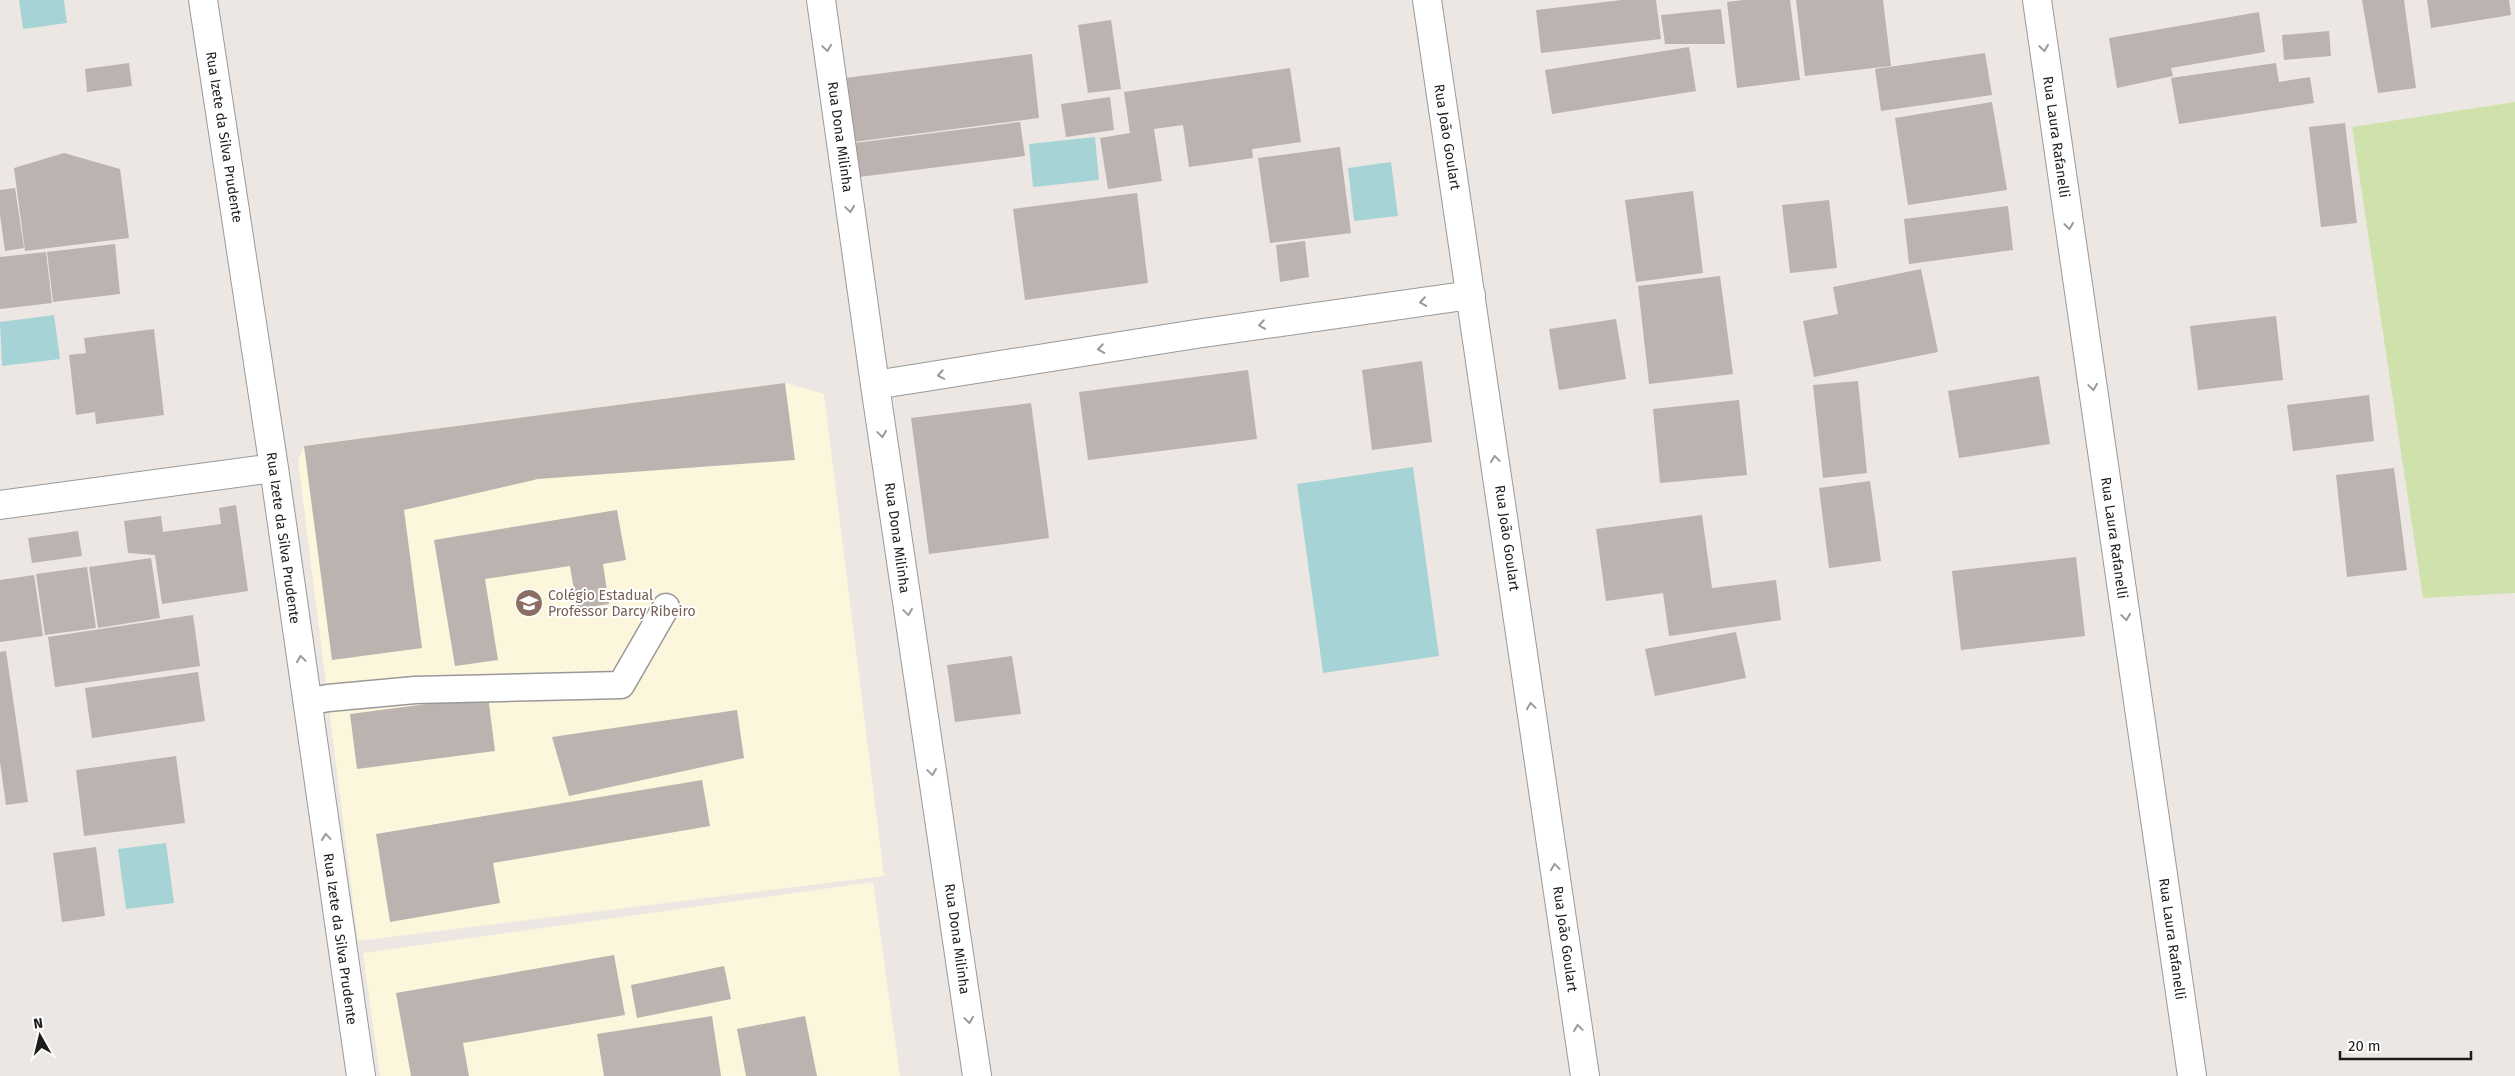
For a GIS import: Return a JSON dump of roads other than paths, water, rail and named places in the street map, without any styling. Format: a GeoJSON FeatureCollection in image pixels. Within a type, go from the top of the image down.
{"type":"FeatureCollection","features":[{"type":"Feature","properties":{"kind":"street","name":"Rua Izete da Silva Prudente"},"geometry":{"type":"LineString","coordinates":[[203,0],[274,468],[361,1076]]}},
{"type":"Feature","properties":{"kind":"street","name":"Rua Dona Milinha"},"geometry":{"type":"LineString","coordinates":[[820,0],[977,1076]]}},
{"type":"Feature","properties":{"kind":"street","name":"Rua João Goulart"},"geometry":{"type":"LineString","coordinates":[[1426,0],[1585,1076]]}},
{"type":"Feature","properties":{"kind":"street","name":"Rua Laura Rafanelli"},"geometry":{"type":"LineString","coordinates":[[2037,0],[2192,1076]]}},
{"type":"Feature","properties":{"kind":"street"},"geometry":{"type":"LineString","coordinates":[[875,386],[1206,333],[1471,295]]}},
{"type":"Feature","properties":{"kind":"street"},"geometry":{"type":"LineString","coordinates":[[0,505],[274,468]]}},
{"type":"Feature","properties":{"kind":"lane"},"geometry":{"type":"LineString","coordinates":[[306,702],[328,698],[415,690],[621,685],[666,607]]}},
{"type":"Feature","properties":{"kind":"water"},"geometry":{"type":"Polygon","coordinates":[[[19,0],[64,0],[67,23],[23,29],[19,0]]]}},
{"type":"Feature","properties":{"kind":"water"},"geometry":{"type":"Polygon","coordinates":[[[1095,137],[1099,180],[1033,187],[1029,144],[1095,137]]]}},
{"type":"Feature","properties":{"kind":"water"},"geometry":{"type":"Polygon","coordinates":[[[1391,162],[1398,216],[1354,221],[1348,168],[1391,162]]]}},
{"type":"Feature","properties":{"kind":"water"},"geometry":{"type":"Polygon","coordinates":[[[54,315],[60,359],[2,366],[0,322],[54,315]]]}},
{"type":"Feature","properties":{"kind":"water"},"geometry":{"type":"Polygon","coordinates":[[[1413,467],[1439,656],[1323,673],[1297,484],[1413,467]]]}},
{"type":"Feature","properties":{"kind":"water"},"geometry":{"type":"Polygon","coordinates":[[[166,843],[174,903],[126,909],[118,849],[166,843]]]}},
{"type":"Feature","properties":{"kind":"place","name":"Colégio Estadual Professor Darcy Ribeiro"},"geometry":{"type":"Point","coordinates":[529,603]}}]}
